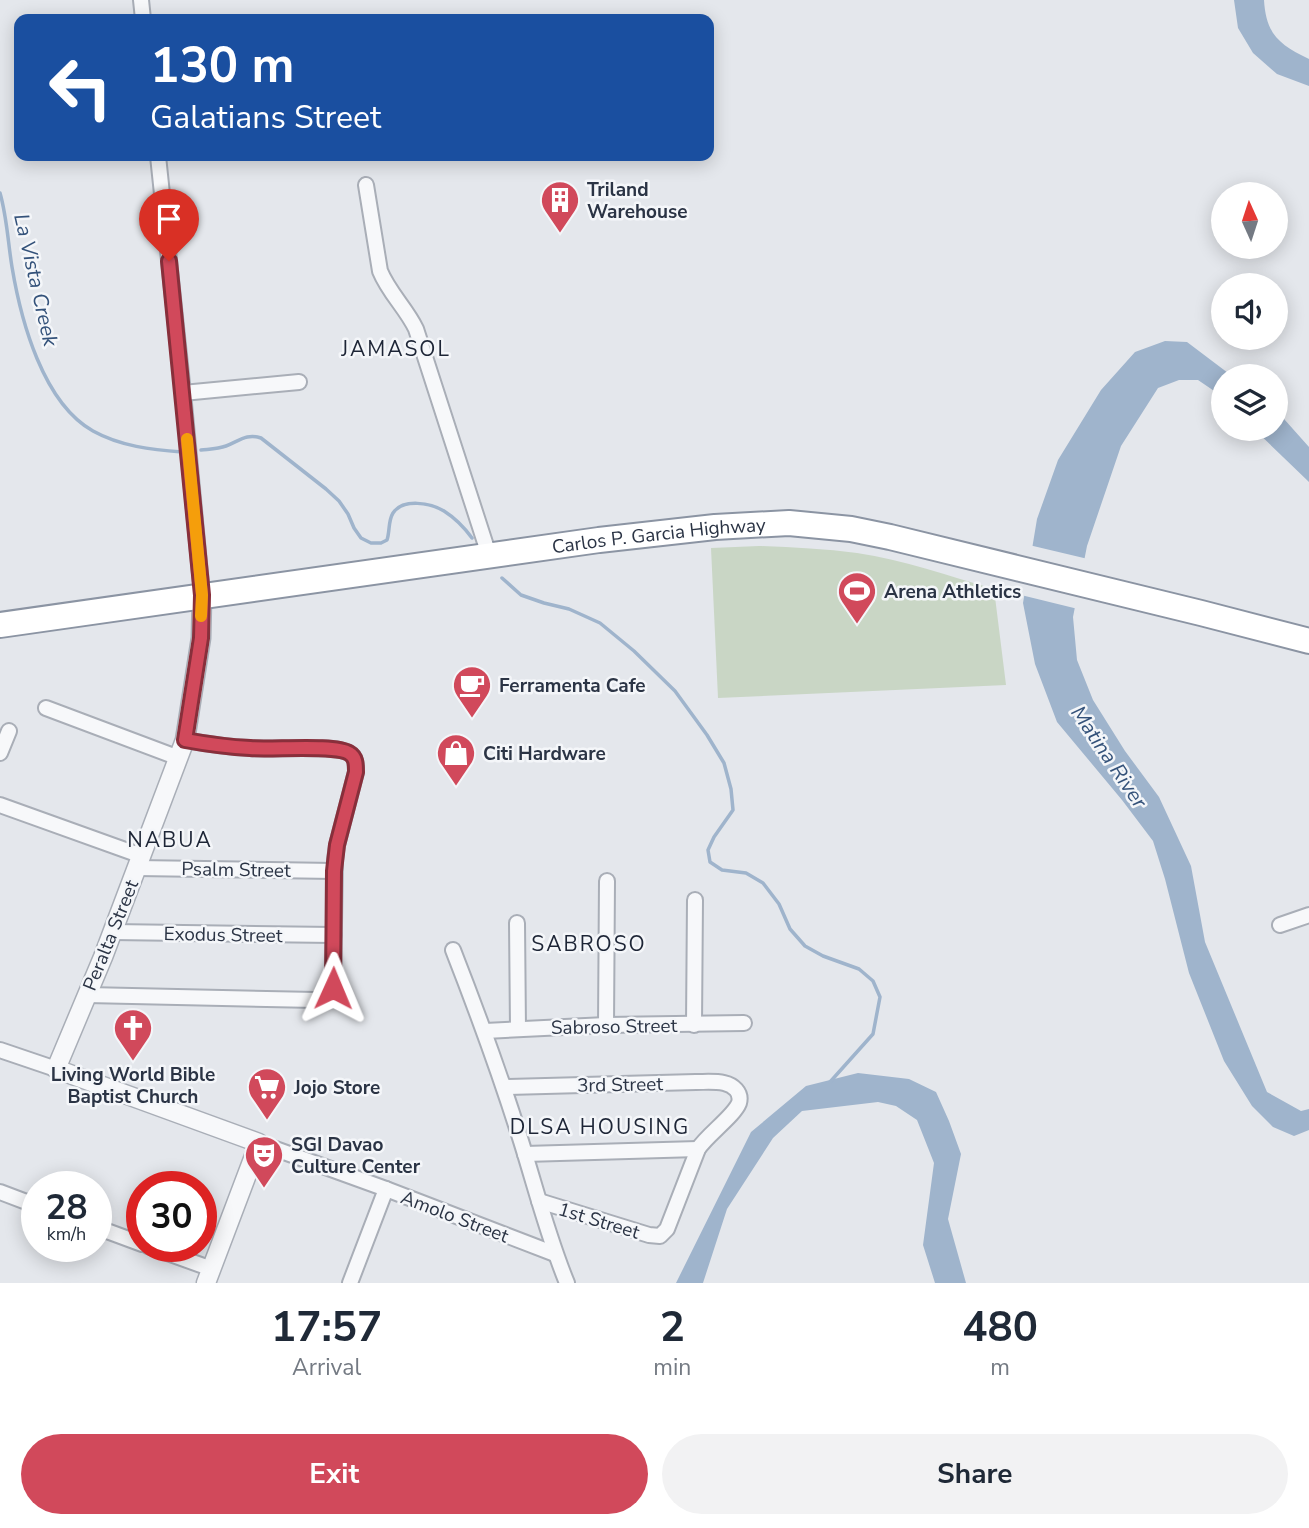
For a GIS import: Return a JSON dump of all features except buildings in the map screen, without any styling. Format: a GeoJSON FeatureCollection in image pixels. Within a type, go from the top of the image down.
{"type":"FeatureCollection","features":[{"type":"Feature","properties":{"kind":"highway","name":"Carlos P. Garcia Highway"},"geometry":{"type":"LineString","coordinates":[[0,625],[622,537],[749,524],[789,523],[851,529],[1309,641]]}},
{"type":"Feature","properties":{"kind":"street"},"geometry":{"type":"LineString","coordinates":[[159,161],[202,595]]}},
{"type":"Feature","properties":{"kind":"street"},"geometry":{"type":"LineString","coordinates":[[366,185],[380,271],[416,329],[489,555]]}},
{"type":"Feature","properties":{"kind":"street"},"geometry":{"type":"LineString","coordinates":[[183,393],[299,382]]}},
{"type":"Feature","properties":{"kind":"street","name":"Peralta Street"},"geometry":{"type":"LineString","coordinates":[[56,1069],[112,932],[185,740],[201,638],[202,595]]}},
{"type":"Feature","properties":{"kind":"street"},"geometry":{"type":"LineString","coordinates":[[46,708],[179,758]]}},
{"type":"Feature","properties":{"kind":"street"},"geometry":{"type":"LineString","coordinates":[[0,753],[9,731]]}},
{"type":"Feature","properties":{"kind":"street"},"geometry":{"type":"LineString","coordinates":[[87,995],[324,1000],[333,988],[334,871],[337,845],[356,772],[356,762],[352,754],[343,750],[253,748],[185,740]]}},
{"type":"Feature","properties":{"kind":"street","name":"Psalm Street"},"geometry":{"type":"LineString","coordinates":[[0,805],[139,862],[334,871]]}},
{"type":"Feature","properties":{"kind":"street"},"geometry":{"type":"LineString","coordinates":[[606,1025],[607,881]]}},
{"type":"Feature","properties":{"kind":"street"},"geometry":{"type":"LineString","coordinates":[[694,1025],[695,900]]}},
{"type":"Feature","properties":{"kind":"street"},"geometry":{"type":"LineString","coordinates":[[1280,925],[1309,915]]}},
{"type":"Feature","properties":{"kind":"street"},"geometry":{"type":"LineString","coordinates":[[517,923],[518,1029]]}},
{"type":"Feature","properties":{"kind":"street","name":"Exodus Street"},"geometry":{"type":"LineString","coordinates":[[112,932],[334,935]]}},
{"type":"Feature","properties":{"kind":"street"},"geometry":{"type":"LineString","coordinates":[[453,950],[485,1031],[555,1254],[567,1283]]}},
{"type":"Feature","properties":{"kind":"street","name":"Sabroso Street"},"geometry":{"type":"LineString","coordinates":[[485,1031],[606,1025],[744,1023]]}},
{"type":"Feature","properties":{"kind":"street","name":"Amolo Street"},"geometry":{"type":"LineString","coordinates":[[0,1049],[386,1189],[555,1254]]}},
{"type":"Feature","properties":{"kind":"street","name":"3rd Street"},"geometry":{"type":"LineString","coordinates":[[504,1087],[696,1082],[728,1084],[735,1088],[739,1096],[738,1104],[698,1149]]}},
{"type":"Feature","properties":{"kind":"street"},"geometry":{"type":"LineString","coordinates":[[181,1262],[209,1276],[259,1143]]}},
{"type":"Feature","properties":{"kind":"street"},"geometry":{"type":"LineString","coordinates":[[525,1154],[698,1149]]}},
{"type":"Feature","properties":{"kind":"street","name":"1st Street"},"geometry":{"type":"LineString","coordinates":[[539,1201],[660,1236],[667,1229],[698,1149]]}},
{"type":"Feature","properties":{"kind":"street"},"geometry":{"type":"LineString","coordinates":[[350,1283],[386,1189]]}},
{"type":"Feature","properties":{"kind":"street"},"geometry":{"type":"LineString","coordinates":[[0,1192],[21,1200]]}},
{"type":"Feature","properties":{"kind":"green space","name":"Arena Athletics"},"geometry":{"type":"Polygon","coordinates":[[[759,546],[821,549],[875,556],[994,589],[1006,685],[718,698],[711,548],[759,546]]]}},
{"type":"Feature","properties":{"kind":"water"},"geometry":{"type":"Polygon","coordinates":[[[1234,0],[1264,0],[1268,22],[1276,37],[1290,49],[1309,59],[1309,86],[1277,74],[1253,53],[1238,28],[1234,0]]]}},
{"type":"Feature","properties":{"kind":"water","name":"Matina River"},"geometry":{"type":"Polygon","coordinates":[[[1165,341],[1187,342],[1216,364],[1211,364],[1211,389],[1198,380],[1179,380],[1158,388],[1121,446],[1087,546],[1073,617],[1077,660],[1093,700],[1125,751],[1159,797],[1191,866],[1205,942],[1267,1092],[1301,1111],[1309,1109],[1309,1130],[1294,1136],[1273,1127],[1252,1106],[1224,1061],[1189,973],[1153,841],[1057,722],[1035,664],[1023,603],[1037,519],[1058,460],[1101,390],[1135,352],[1165,341]]]}},
{"type":"Feature","properties":{"kind":"water"},"geometry":{"type":"Polygon","coordinates":[[[1288,423],[1309,447],[1309,482],[1266,441],[1288,441],[1288,423]]]}},
{"type":"Feature","properties":{"kind":"water"},"geometry":{"type":"Polygon","coordinates":[[[858,1073],[909,1079],[936,1092],[961,1154],[948,1219],[966,1283],[935,1283],[923,1245],[934,1163],[917,1120],[896,1106],[878,1102],[802,1111],[773,1138],[727,1209],[703,1283],[676,1283],[751,1132],[806,1086],[858,1073]]]}},
{"type":"Feature","properties":{"kind":"pier"},"geometry":{"type":"Polygon","coordinates":[[[1029,545],[1088,559],[1078,609],[1021,595],[1029,545]]]}},
{"type":"Feature","properties":{"kind":"waterway","name":"La Vista Creek"},"geometry":{"type":"LineString","coordinates":[[0,193],[12,267],[28,335],[37,359],[61,401],[76,418],[103,436],[136,446],[182,452]]}},
{"type":"Feature","properties":{"kind":"waterway","name":"La Vista Creek"},"geometry":{"type":"LineString","coordinates":[[201,450],[223,447],[247,437],[261,438],[339,501],[361,538],[371,543],[387,540],[390,519],[398,508],[417,503],[444,511],[472,538]]}},
{"type":"Feature","properties":{"kind":"waterway","name":"La Vista Creek"},"geometry":{"type":"LineString","coordinates":[[502,578],[521,595],[569,609],[600,623],[675,691],[724,763],[731,789],[733,810],[708,850],[710,862],[722,870],[746,873],[763,883],[779,904],[790,929],[805,946],[823,956],[859,969],[873,981],[880,997],[873,1034],[830,1082]]}},
{"type":"Feature","properties":{"kind":"slow traffic"},"geometry":{"type":"LineString","coordinates":[[187,439],[202,595],[201,616]]}},
{"type":"Feature","properties":{"kind":"place","name":"Triland Warehouse"},"geometry":{"type":"Point","coordinates":[560,234]}},
{"type":"Feature","properties":{"kind":"place","name":"Arena Athletics"},"geometry":{"type":"Point","coordinates":[857,625]}},
{"type":"Feature","properties":{"kind":"place","name":"Ferramenta Cafe"},"geometry":{"type":"Point","coordinates":[472,719]}},
{"type":"Feature","properties":{"kind":"place","name":"Citi Hardware"},"geometry":{"type":"Point","coordinates":[456,787]}},
{"type":"Feature","properties":{"kind":"place","name":"Living World Bible Baptist Church"},"geometry":{"type":"Point","coordinates":[133,1062]}},
{"type":"Feature","properties":{"kind":"place","name":"Jojo Store"},"geometry":{"type":"Point","coordinates":[267,1121]}},
{"type":"Feature","properties":{"kind":"place","name":"SGI Davao Culture Center"},"geometry":{"type":"Point","coordinates":[264,1189]}},
{"type":"Feature","properties":{"kind":"district","name":"JAMASOL"},"geometry":{"type":"Point","coordinates":[396,349]}},
{"type":"Feature","properties":{"kind":"district","name":"NABUA"},"geometry":{"type":"Point","coordinates":[170,840]}},
{"type":"Feature","properties":{"kind":"district","name":"SABROSO"},"geometry":{"type":"Point","coordinates":[589,944]}},
{"type":"Feature","properties":{"kind":"district","name":"DLSA HOUSING"},"geometry":{"type":"Point","coordinates":[600,1127]}},
{"type":"Feature","properties":{"kind":"route"},"geometry":{"type":"LineString","coordinates":[[169,261],[202,595],[201,638],[185,740],[253,748],[343,750],[352,754],[356,762],[356,772],[337,845],[334,871],[333,988]]}}]}
